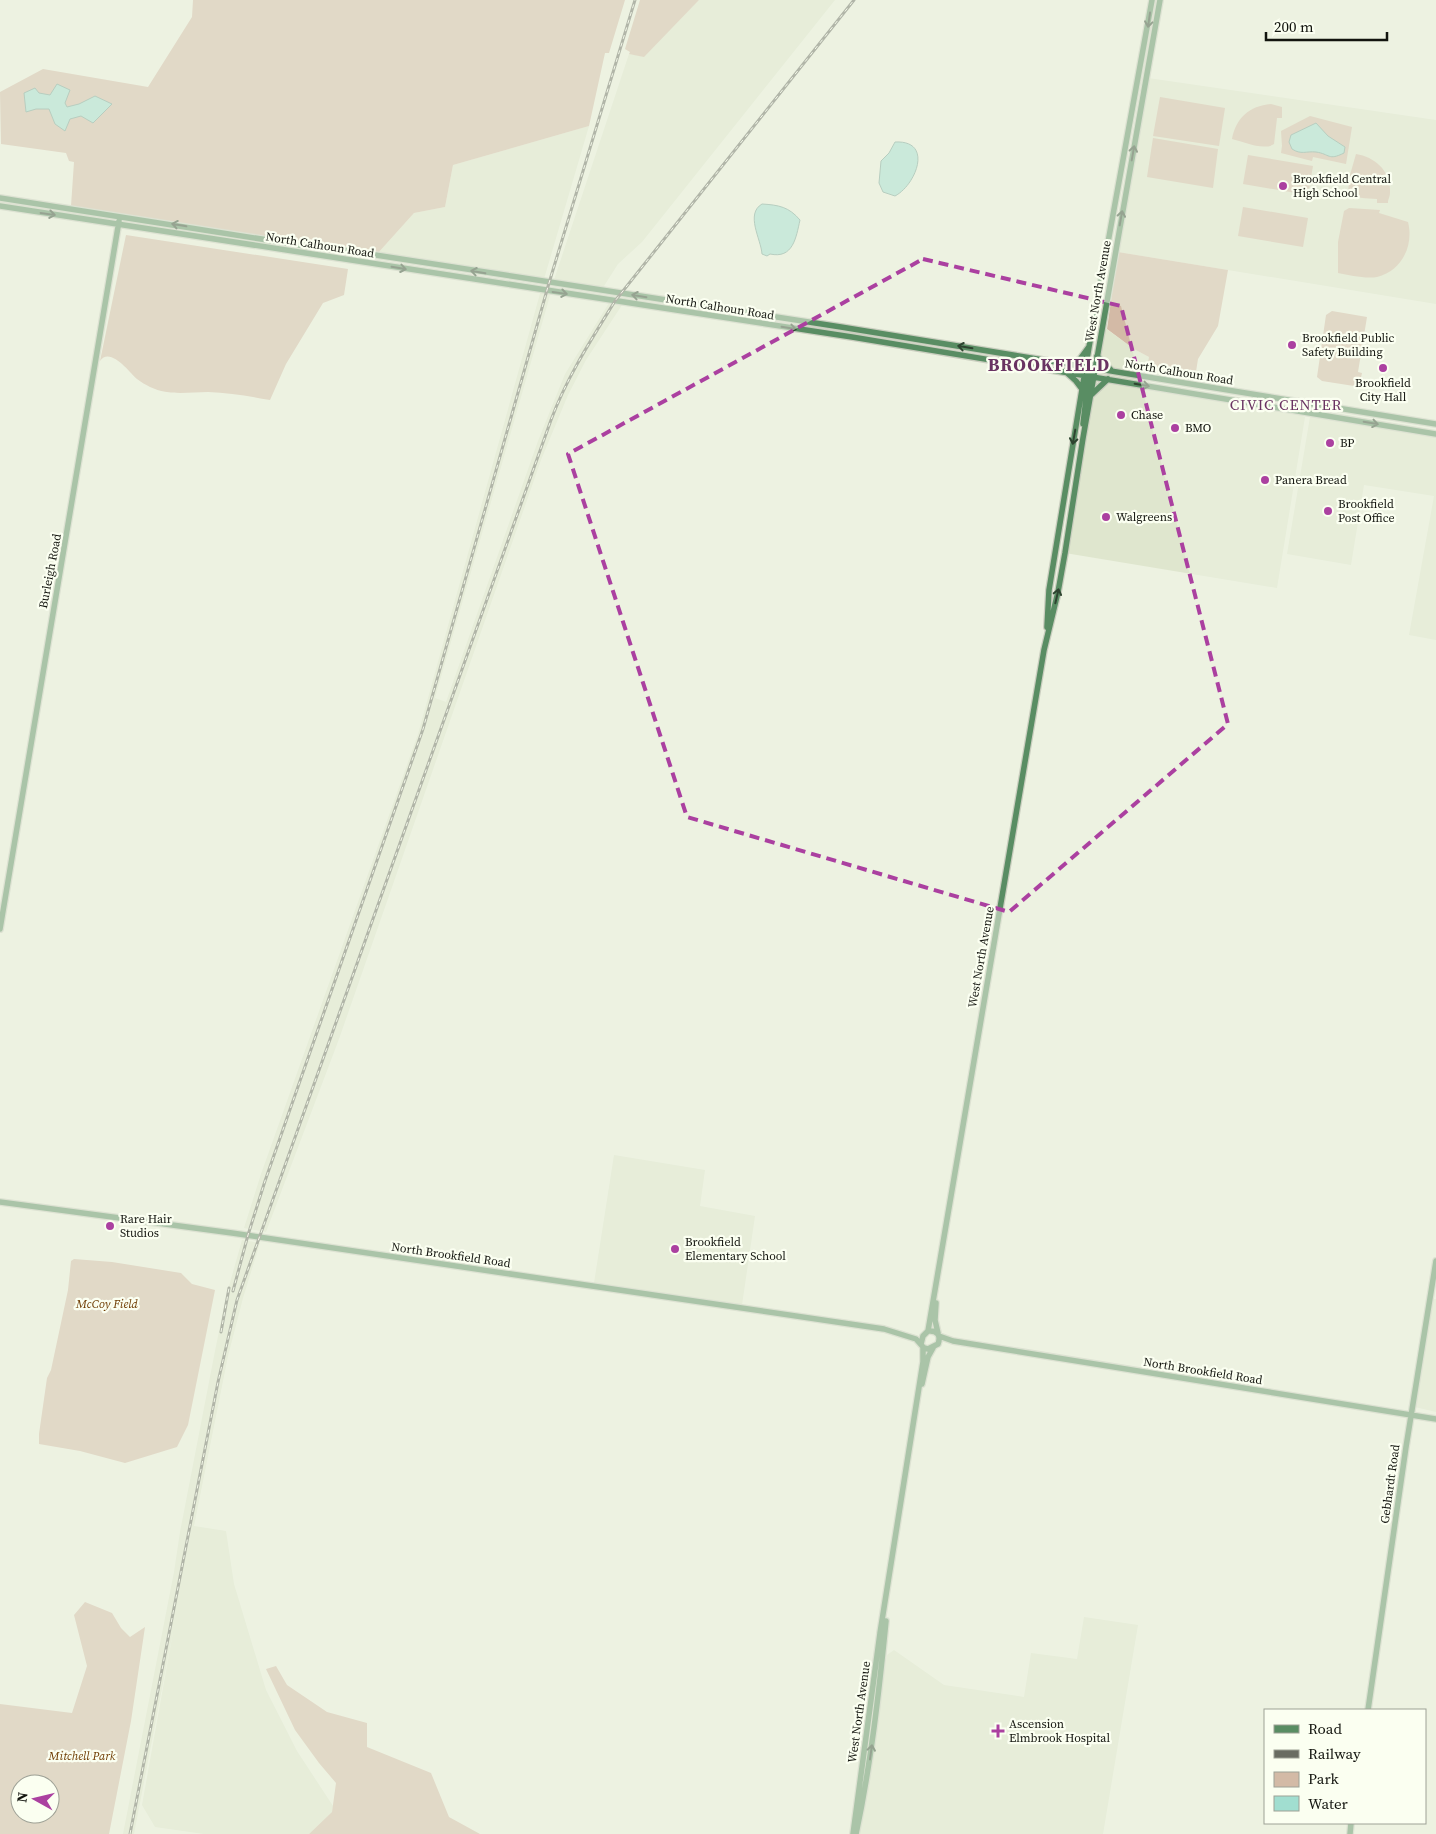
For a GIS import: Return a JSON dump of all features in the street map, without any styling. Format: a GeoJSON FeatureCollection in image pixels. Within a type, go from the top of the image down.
{"type":"FeatureCollection","features":[{"type":"Feature","properties":{"kind":"main road","name":"West North Avenue"},"geometry":{"type":"LineString","coordinates":[[927,1332],[1046,644],[1064,560],[1090,396],[1089,376],[1086,366],[1152,0]]}},
{"type":"Feature","properties":{"kind":"main road","name":"West North Avenue"},"geometry":{"type":"LineString","coordinates":[[1046,644],[1049,590],[1082,389],[1095,368],[1160,0]]}},
{"type":"Feature","properties":{"kind":"main road","name":"North Calhoun Road"},"geometry":{"type":"LineString","coordinates":[[0,198],[841,327],[1436,424]]}},
{"type":"Feature","properties":{"kind":"main road","name":"North Calhoun Road"},"geometry":{"type":"LineString","coordinates":[[0,206],[1064,371],[1436,434]]}},
{"type":"Feature","properties":{"kind":"main road","name":"Burleigh Road"},"geometry":{"type":"LineString","coordinates":[[0,929],[46,648],[74,497],[119,216]]}},
{"type":"Feature","properties":{"kind":"main road"},"geometry":{"type":"LineString","coordinates":[[1072,364],[1089,347]]}},
{"type":"Feature","properties":{"kind":"main road"},"geometry":{"type":"LineString","coordinates":[[1097,356],[1113,372]]}},
{"type":"Feature","properties":{"kind":"main road"},"geometry":{"type":"LineString","coordinates":[[1064,371],[1082,389]]}},
{"type":"Feature","properties":{"kind":"main road"},"geometry":{"type":"LineString","coordinates":[[1083,438],[1083,412],[1089,376]]}},
{"type":"Feature","properties":{"kind":"main road"},"geometry":{"type":"LineString","coordinates":[[1090,396],[1108,379]]}},
{"type":"Feature","properties":{"kind":"main road","name":"North Brookfield Road"},"geometry":{"type":"LineString","coordinates":[[0,1202],[240,1234],[884,1329],[916,1339],[922,1345]]}},
{"type":"Feature","properties":{"kind":"main road","name":"Gebhardt Road"},"geometry":{"type":"LineString","coordinates":[[1368,1709],[1411,1415],[1436,1261]]}},
{"type":"Feature","properties":{"kind":"main road","name":"West North Avenue"},"geometry":{"type":"LineString","coordinates":[[938,1274],[935,1320],[939,1334]]}},
{"type":"Feature","properties":{"kind":"main road"},"geometry":{"type":"LineString","coordinates":[[935,1331],[939,1334],[939,1342],[935,1347],[928,1349],[922,1345],[922,1338],[927,1332],[935,1331]]}},
{"type":"Feature","properties":{"kind":"main road","name":"North Brookfield Road"},"geometry":{"type":"LineString","coordinates":[[899,1333],[914,1334],[927,1332]]}},
{"type":"Feature","properties":{"kind":"main road","name":"North Brookfield Road"},"geometry":{"type":"LineString","coordinates":[[939,1334],[948,1340],[1436,1418]]}},
{"type":"Feature","properties":{"kind":"main road","name":"North Brookfield Road"},"geometry":{"type":"LineString","coordinates":[[935,1347],[967,1342]]}},
{"type":"Feature","properties":{"kind":"main road","name":"West North Avenue"},"geometry":{"type":"LineString","coordinates":[[854,1834],[866,1784],[880,1686],[887,1593],[924,1358],[922,1345]]}},
{"type":"Feature","properties":{"kind":"main road","name":"West North Avenue"},"geometry":{"type":"LineString","coordinates":[[915,1406],[928,1357],[935,1347]]}},
{"type":"Feature","properties":{"kind":"highlighted area"},"geometry":{"type":"Polygon","coordinates":[[[923,259],[1121,306],[1228,724],[1009,912],[687,817],[568,454],[923,259]]]}},
{"type":"Feature","properties":{"kind":"shaded area"},"geometry":{"type":"Polygon","coordinates":[[[699,0],[835,0],[642,242],[618,264],[604,286],[554,280],[629,54],[644,56],[699,0]]]}},
{"type":"Feature","properties":{"kind":"shaded area","name":"Brookfield Central High School"},"geometry":{"type":"Polygon","coordinates":[[[1148,78],[1436,120],[1436,304],[1118,252],[1148,78]]]}},
{"type":"Feature","properties":{"kind":"shaded area"},"geometry":{"type":"Polygon","coordinates":[[[589,126],[544,279],[378,253],[414,213],[445,207],[453,165],[589,126]]]}},
{"type":"Feature","properties":{"kind":"shaded area"},"geometry":{"type":"Polygon","coordinates":[[[541,290],[551,292],[435,698],[446,702],[538,441],[565,374],[609,303],[622,305],[586,360],[568,395],[541,460],[339,1039],[266,1232],[244,1228],[261,1174],[418,734],[541,290]]]}},
{"type":"Feature","properties":{"kind":"shaded area"},"geometry":{"type":"Polygon","coordinates":[[[1105,328],[1134,349],[1149,357],[1149,389],[1297,414],[1305,417],[1277,588],[1065,553],[1093,381],[1105,328]]]}},
{"type":"Feature","properties":{"kind":"shaded area"},"geometry":{"type":"Polygon","coordinates":[[[1310,417],[1436,437],[1436,640],[1409,635],[1434,496],[1364,485],[1351,565],[1287,554],[1310,417]]]}},
{"type":"Feature","properties":{"kind":"shaded area","name":"Brookfield Elementary School"},"geometry":{"type":"Polygon","coordinates":[[[614,1155],[705,1170],[700,1206],[755,1216],[742,1305],[594,1283],[614,1155]]]}},
{"type":"Feature","properties":{"kind":"shaded area"},"geometry":{"type":"Polygon","coordinates":[[[242,1240],[260,1243],[228,1356],[194,1526],[226,1531],[234,1584],[266,1690],[297,1751],[333,1806],[332,1812],[309,1834],[204,1834],[155,1827],[142,1805],[175,1621],[134,1834],[123,1834],[215,1351],[226,1297],[242,1240]]]}},
{"type":"Feature","properties":{"kind":"shaded area"},"geometry":{"type":"Polygon","coordinates":[[[1436,1299],[1436,1412],[1415,1407],[1431,1302],[1436,1299]]]}},
{"type":"Feature","properties":{"kind":"shaded area","name":"Ascension Elmbrook Hospital"},"geometry":{"type":"Polygon","coordinates":[[[1084,1617],[1138,1625],[1103,1834],[857,1834],[887,1655],[894,1650],[944,1685],[1024,1697],[1031,1653],[1077,1659],[1084,1617]]]}},
{"type":"Feature","properties":{"kind":"green space"},"geometry":{"type":"Polygon","coordinates":[[[193,0],[625,0],[609,53],[605,53],[589,126],[453,165],[445,207],[414,213],[378,253],[71,206],[74,162],[69,161],[66,153],[1,144],[0,92],[43,69],[148,87],[192,17],[193,0]]]}},
{"type":"Feature","properties":{"kind":"green space"},"geometry":{"type":"Polygon","coordinates":[[[640,0],[699,0],[644,57],[629,54],[630,52],[625,49],[640,0]]]}},
{"type":"Feature","properties":{"kind":"green space"},"geometry":{"type":"Polygon","coordinates":[[[1160,97],[1225,108],[1219,146],[1153,136],[1160,97]]]}},
{"type":"Feature","properties":{"kind":"green space"},"geometry":{"type":"Polygon","coordinates":[[[1271,104],[1282,107],[1282,118],[1277,118],[1274,144],[1265,147],[1232,139],[1240,119],[1245,114],[1256,107],[1271,104]]]}},
{"type":"Feature","properties":{"kind":"green space"},"geometry":{"type":"Polygon","coordinates":[[[1310,116],[1352,127],[1346,164],[1313,157],[1312,161],[1281,153],[1281,131],[1310,116]]]}},
{"type":"Feature","properties":{"kind":"green space"},"geometry":{"type":"Polygon","coordinates":[[[1153,138],[1218,149],[1213,188],[1147,177],[1153,138]]]}},
{"type":"Feature","properties":{"kind":"green space"},"geometry":{"type":"Polygon","coordinates":[[[1356,154],[1369,158],[1385,172],[1390,184],[1388,203],[1377,203],[1377,199],[1357,197],[1348,191],[1356,154]]]}},
{"type":"Feature","properties":{"kind":"green space"},"geometry":{"type":"Polygon","coordinates":[[[1248,155],[1313,166],[1308,195],[1243,184],[1248,155]]]}},
{"type":"Feature","properties":{"kind":"green space"},"geometry":{"type":"Polygon","coordinates":[[[1243,207],[1308,218],[1303,247],[1238,236],[1243,207]]]}},
{"type":"Feature","properties":{"kind":"green space"},"geometry":{"type":"Polygon","coordinates":[[[1349,208],[1380,210],[1379,213],[1408,222],[1409,239],[1404,256],[1386,274],[1372,277],[1338,273],[1338,242],[1344,211],[1349,208]]]}},
{"type":"Feature","properties":{"kind":"green space"},"geometry":{"type":"Polygon","coordinates":[[[126,235],[348,269],[344,295],[323,303],[286,364],[270,400],[224,393],[164,392],[148,386],[137,379],[120,362],[114,359],[104,357],[100,361],[126,235]]]}},
{"type":"Feature","properties":{"kind":"green space"},"geometry":{"type":"Polygon","coordinates":[[[1118,252],[1228,270],[1218,326],[1198,359],[1195,378],[1147,370],[1149,357],[1134,349],[1107,329],[1118,252]]]}},
{"type":"Feature","properties":{"kind":"green space"},"geometry":{"type":"Polygon","coordinates":[[[1332,311],[1367,317],[1358,372],[1362,373],[1360,382],[1354,386],[1322,381],[1317,377],[1326,315],[1332,311]]]}},
{"type":"Feature","properties":{"kind":"green space","name":"McCoy Field"},"geometry":{"type":"Polygon","coordinates":[[[74,1259],[112,1262],[181,1273],[192,1284],[215,1290],[188,1425],[177,1447],[125,1463],[80,1451],[39,1444],[47,1378],[51,1370],[68,1290],[71,1261],[74,1259]]]}},
{"type":"Feature","properties":{"kind":"green space","name":"Mitchell Park"},"geometry":{"type":"Polygon","coordinates":[[[85,1602],[112,1613],[121,1628],[130,1637],[145,1627],[131,1721],[109,1834],[0,1834],[0,1704],[72,1713],[87,1666],[74,1615],[85,1602]]]}},
{"type":"Feature","properties":{"kind":"green space"},"geometry":{"type":"Polygon","coordinates":[[[276,1666],[287,1685],[327,1712],[367,1723],[367,1747],[431,1773],[449,1817],[480,1834],[309,1834],[332,1812],[336,1783],[295,1730],[266,1669],[276,1666]]]}},
{"type":"Feature","properties":{"kind":"water"},"geometry":{"type":"Polygon","coordinates":[[[57,84],[70,90],[65,103],[67,107],[79,104],[95,96],[112,104],[93,123],[81,116],[70,119],[65,131],[55,124],[49,109],[36,109],[26,112],[24,93],[35,88],[39,93],[50,95],[57,84]]]}},
{"type":"Feature","properties":{"kind":"water"},"geometry":{"type":"Polygon","coordinates":[[[1316,123],[1328,136],[1345,147],[1344,153],[1332,157],[1316,152],[1298,152],[1292,149],[1289,142],[1291,135],[1316,123]]]}},
{"type":"Feature","properties":{"kind":"water"},"geometry":{"type":"Polygon","coordinates":[[[895,142],[907,143],[914,148],[918,155],[918,164],[915,174],[909,183],[895,196],[883,192],[879,183],[881,161],[889,153],[895,142]]]}},
{"type":"Feature","properties":{"kind":"water"},"geometry":{"type":"Polygon","coordinates":[[[762,204],[783,208],[792,212],[800,220],[795,240],[789,250],[784,253],[767,256],[762,254],[754,220],[757,208],[762,204]]]}},
{"type":"Feature","properties":{"kind":"railway"},"geometry":{"type":"LineString","coordinates":[[233,1291],[265,1181],[423,729],[549,283],[635,0]]}},
{"type":"Feature","properties":{"kind":"railway"},"geometry":{"type":"LineString","coordinates":[[130,1834],[218,1382],[237,1300],[557,404],[588,344],[615,301],[854,0]]}},
{"type":"Feature","properties":{"kind":"railway"},"geometry":{"type":"LineString","coordinates":[[221,1332],[229,1288]]}},
{"type":"Feature","properties":{"kind":"place","name":"Brookfield Central High School"},"geometry":{"type":"Point","coordinates":[1283,186]}},
{"type":"Feature","properties":{"kind":"place","name":"Brookfield Public Safety Building"},"geometry":{"type":"Point","coordinates":[1292,345]}},
{"type":"Feature","properties":{"kind":"place","name":"Brookfield City Hall"},"geometry":{"type":"Point","coordinates":[1383,368]}},
{"type":"Feature","properties":{"kind":"place","name":"Chase"},"geometry":{"type":"Point","coordinates":[1121,415]}},
{"type":"Feature","properties":{"kind":"place","name":"BMO"},"geometry":{"type":"Point","coordinates":[1175,428]}},
{"type":"Feature","properties":{"kind":"place","name":"BP"},"geometry":{"type":"Point","coordinates":[1330,443]}},
{"type":"Feature","properties":{"kind":"place","name":"Panera Bread"},"geometry":{"type":"Point","coordinates":[1265,480]}},
{"type":"Feature","properties":{"kind":"place","name":"Brookfield Post Office"},"geometry":{"type":"Point","coordinates":[1328,511]}},
{"type":"Feature","properties":{"kind":"place","name":"Walgreens"},"geometry":{"type":"Point","coordinates":[1106,517]}},
{"type":"Feature","properties":{"kind":"place","name":"Rare Hair Studios"},"geometry":{"type":"Point","coordinates":[110,1226]}},
{"type":"Feature","properties":{"kind":"place","name":"Brookfield Elementary School"},"geometry":{"type":"Point","coordinates":[675,1249]}},
{"type":"Feature","properties":{"kind":"place","name":"Ascension Elmbrook Hospital"},"geometry":{"type":"Point","coordinates":[998,1731]}},
{"type":"Feature","properties":{"kind":"district","name":"BROOKFIELD"},"geometry":{"type":"Point","coordinates":[1049,365]}},
{"type":"Feature","properties":{"kind":"district","name":"CIVIC CENTER"},"geometry":{"type":"Point","coordinates":[1286,405]}}]}
